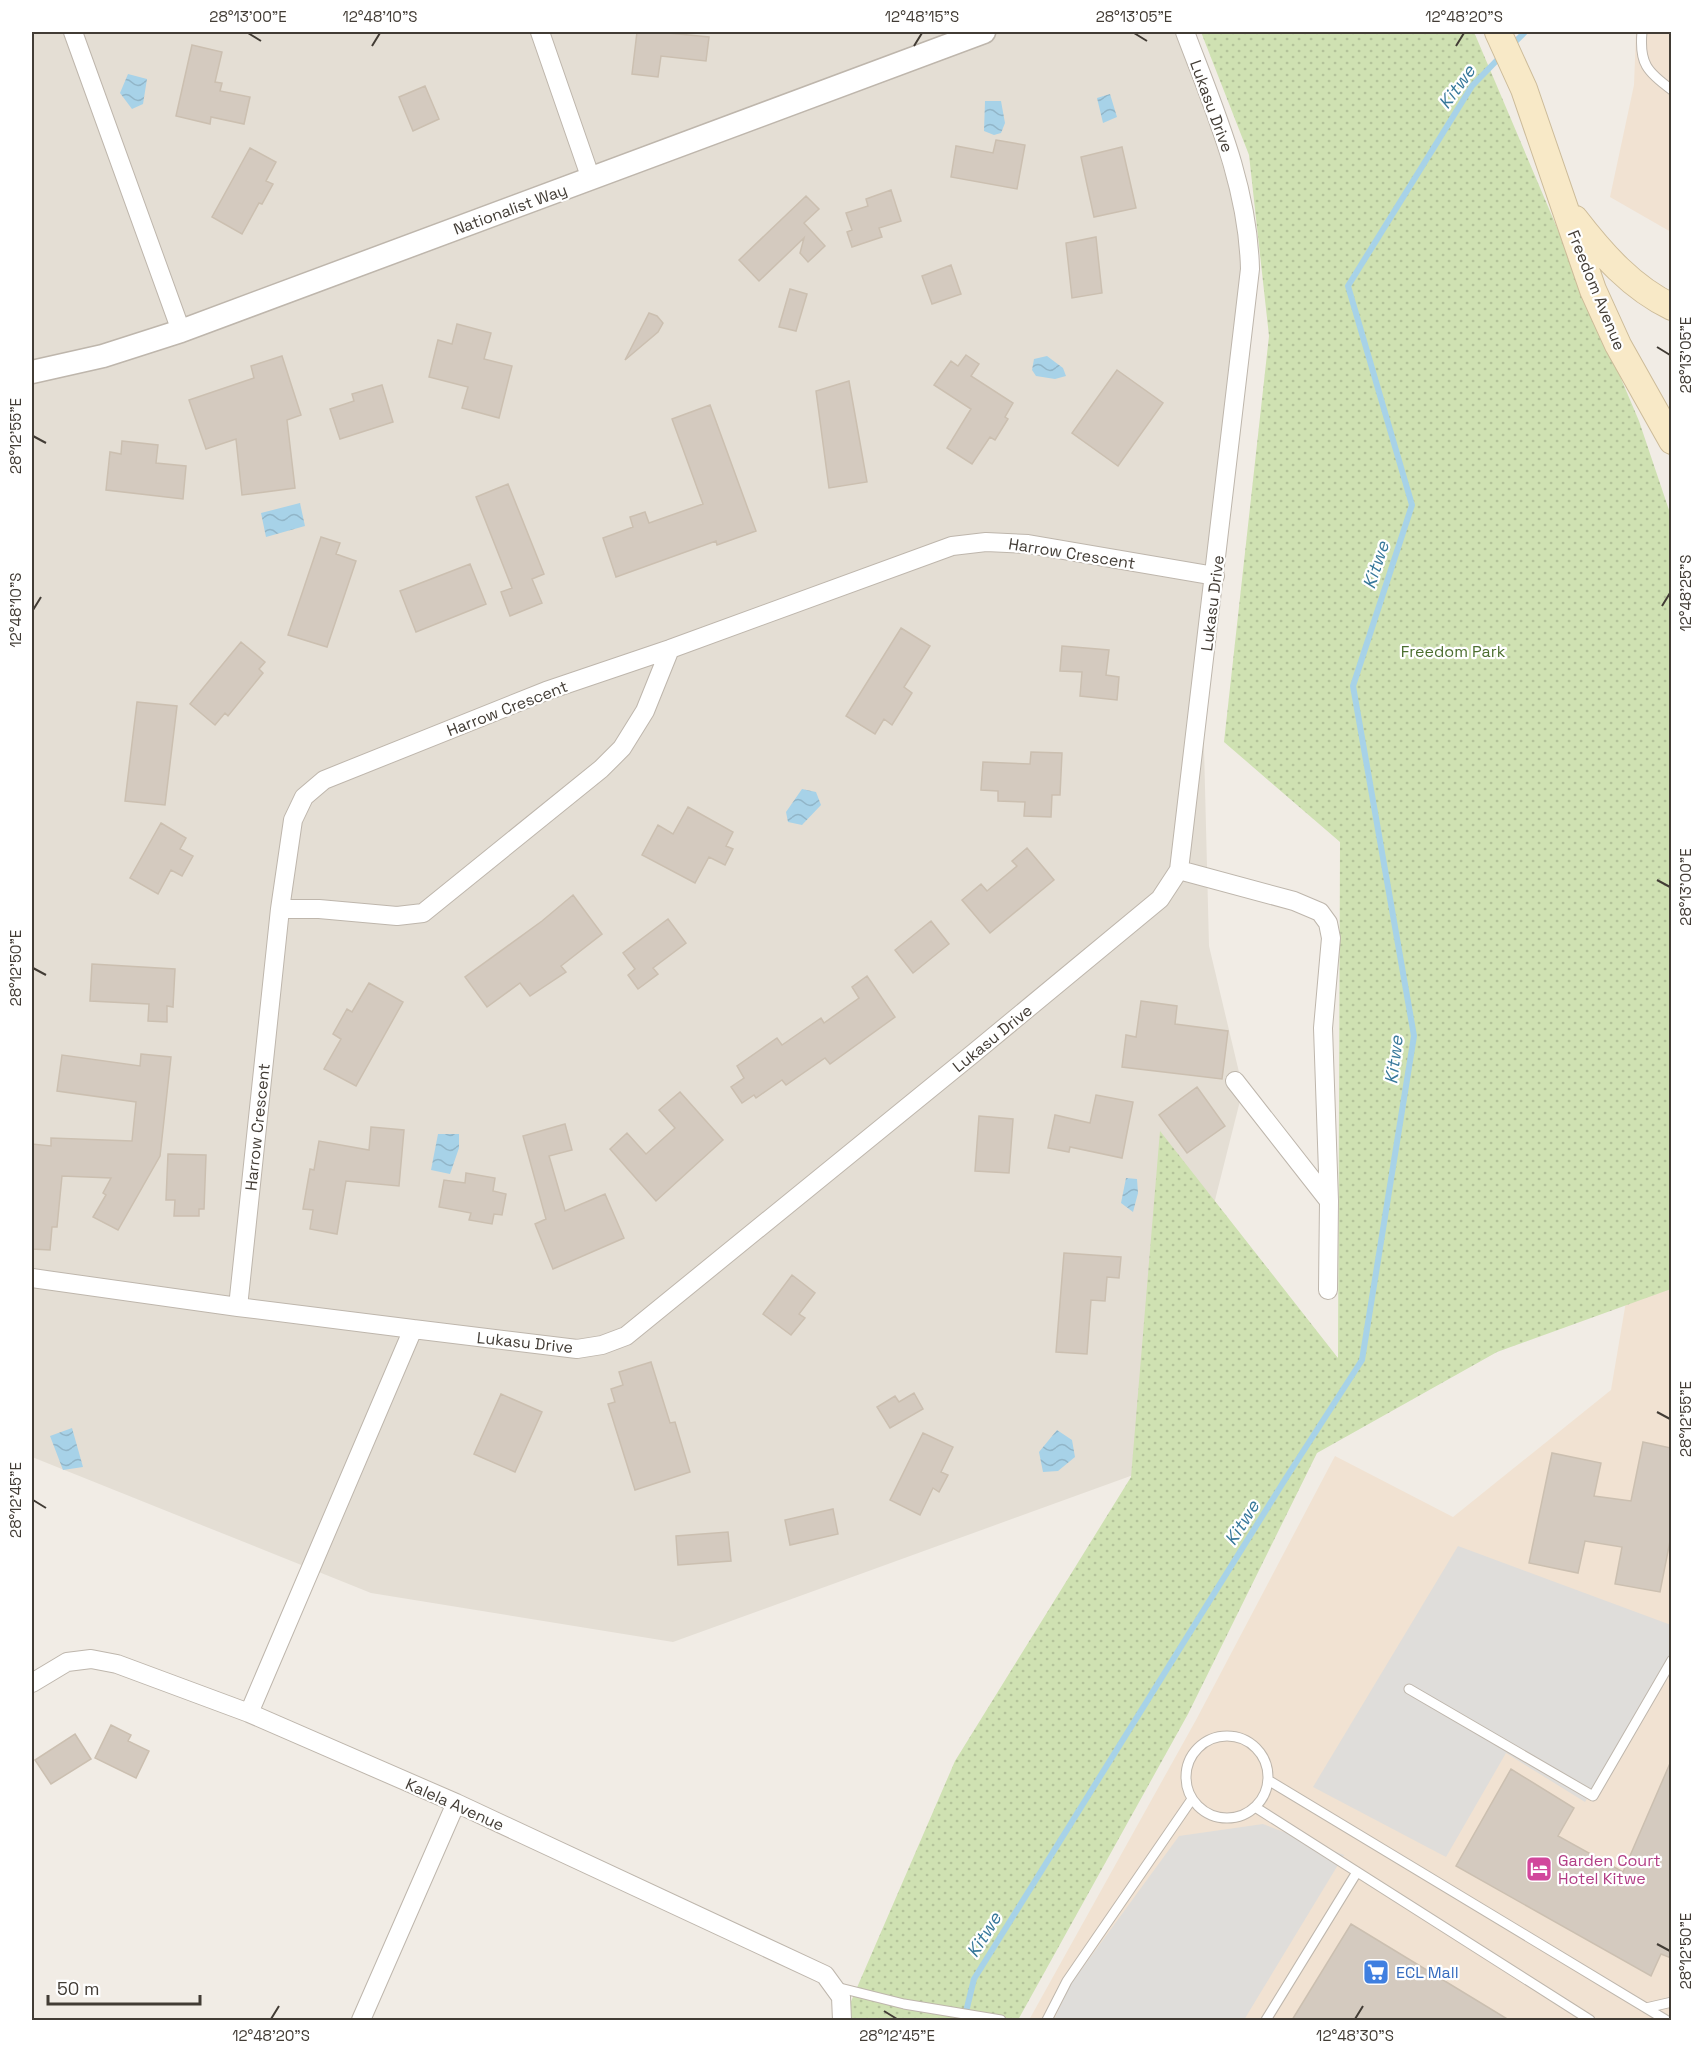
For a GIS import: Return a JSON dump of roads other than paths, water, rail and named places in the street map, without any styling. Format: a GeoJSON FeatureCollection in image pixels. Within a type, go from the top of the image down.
{"type":"FeatureCollection","features":[{"type":"Feature","properties":{"kind":"main road","name":"Freedom Avenue"},"geometry":{"type":"LineString","coordinates":[[1498,32],[1524,89],[1593,290],[1614,336],[1671,441]]}},
{"type":"Feature","properties":{"kind":"main road","name":"Freedom Avenue"},"geometry":{"type":"LineString","coordinates":[[1561,200],[1598,250],[1629,279],[1671,308]]}},
{"type":"Feature","properties":{"kind":"main road"},"geometry":{"type":"LineString","coordinates":[[1671,411],[1671,428]]}},
{"type":"Feature","properties":{"kind":"street"},"geometry":{"type":"LineString","coordinates":[[73,32],[181,331]]}},
{"type":"Feature","properties":{"kind":"street"},"geometry":{"type":"LineString","coordinates":[[540,32],[591,179]]}},
{"type":"Feature","properties":{"kind":"street","name":"Nationalist Way"},"geometry":{"type":"LineString","coordinates":[[32,372],[103,356],[181,331],[984,32]]}},
{"type":"Feature","properties":{"kind":"street","name":"Lukasu Drive"},"geometry":{"type":"LineString","coordinates":[[32,1278],[238,1308],[577,1349],[602,1345],[626,1336],[1160,899],[1179,870],[1250,269],[1250,248],[1234,165],[1185,32]]}},
{"type":"Feature","properties":{"kind":"street","name":"Harrow Crescent"},"geometry":{"type":"LineString","coordinates":[[238,1308],[280,909],[293,820],[304,797],[324,780],[546,691],[670,649],[952,546],[986,542],[1028,544],[1215,576]]}},
{"type":"Feature","properties":{"kind":"street"},"geometry":{"type":"LineString","coordinates":[[280,909],[319,909],[398,916],[423,913],[601,769],[622,748],[645,711],[670,649]]}},
{"type":"Feature","properties":{"kind":"street"},"geometry":{"type":"LineString","coordinates":[[1179,870],[1294,901],[1320,912],[1328,922],[1331,938],[1323,1028],[1329,1201],[1328,1290]]}},
{"type":"Feature","properties":{"kind":"street"},"geometry":{"type":"LineString","coordinates":[[1235,1081],[1329,1201]]}},
{"type":"Feature","properties":{"kind":"street"},"geometry":{"type":"LineString","coordinates":[[249,1713],[413,1329]]}},
{"type":"Feature","properties":{"kind":"street","name":"Kalela Avenue"},"geometry":{"type":"LineString","coordinates":[[32,1683],[67,1662],[91,1659],[117,1664],[249,1713],[456,1803],[825,1975],[833,1986]]}},
{"type":"Feature","properties":{"kind":"street"},"geometry":{"type":"LineString","coordinates":[[361,2020],[456,1803]]}},
{"type":"Feature","properties":{"kind":"street"},"geometry":{"type":"LineString","coordinates":[[833,1986],[841,1997],[842,2020]]}},
{"type":"Feature","properties":{"kind":"lane"},"geometry":{"type":"LineString","coordinates":[[1642,32],[1642,60],[1657,79],[1671,90]]}},
{"type":"Feature","properties":{"kind":"lane"},"geometry":{"type":"LineString","coordinates":[[1409,1689],[1593,1796],[1671,1660]]}},
{"type":"Feature","properties":{"kind":"lane"},"geometry":{"type":"LineString","coordinates":[[1219,1737],[1241,1739],[1259,1751],[1264,1761],[1268,1780],[1266,1790],[1255,1807],[1238,1817],[1227,1818],[1208,1813],[1192,1799],[1186,1779],[1189,1759],[1202,1744],[1219,1737]]}},
{"type":"Feature","properties":{"kind":"lane"},"geometry":{"type":"LineString","coordinates":[[1268,1780],[1666,2020]]}},
{"type":"Feature","properties":{"kind":"lane"},"geometry":{"type":"LineString","coordinates":[[1047,2020],[1066,1981],[1192,1799]]}},
{"type":"Feature","properties":{"kind":"lane"},"geometry":{"type":"LineString","coordinates":[[1255,1807],[1590,2020]]}},
{"type":"Feature","properties":{"kind":"lane"},"geometry":{"type":"LineString","coordinates":[[1266,2020],[1358,1872]]}},
{"type":"Feature","properties":{"kind":"lane"},"geometry":{"type":"LineString","coordinates":[[833,1986],[904,2004],[1001,2020]]}},
{"type":"Feature","properties":{"kind":"lane"},"geometry":{"type":"LineString","coordinates":[[1646,2008],[1671,2002]]}},
{"type":"Feature","properties":{"kind":"water"},"geometry":{"type":"Polygon","coordinates":[[[128,74],[147,79],[143,104],[132,109],[120,93],[128,74]]]}},
{"type":"Feature","properties":{"kind":"water"},"geometry":{"type":"Polygon","coordinates":[[[1110,94],[1117,117],[1103,123],[1097,98],[1110,94]]]}},
{"type":"Feature","properties":{"kind":"water"},"geometry":{"type":"Polygon","coordinates":[[[985,101],[1001,101],[1005,123],[1001,133],[994,135],[984,131],[985,101]]]}},
{"type":"Feature","properties":{"kind":"water"},"geometry":{"type":"Polygon","coordinates":[[[1047,356],[1063,368],[1066,376],[1055,379],[1036,376],[1032,370],[1034,359],[1047,356]]]}},
{"type":"Feature","properties":{"kind":"water"},"geometry":{"type":"Polygon","coordinates":[[[300,503],[305,526],[266,537],[261,513],[300,503]]]}},
{"type":"Feature","properties":{"kind":"water"},"geometry":{"type":"Polygon","coordinates":[[[802,789],[816,792],[821,805],[802,825],[788,822],[786,812],[802,789]]]}},
{"type":"Feature","properties":{"kind":"water"},"geometry":{"type":"Polygon","coordinates":[[[438,1134],[459,1134],[459,1148],[450,1174],[431,1170],[438,1134]]]}},
{"type":"Feature","properties":{"kind":"water"},"geometry":{"type":"Polygon","coordinates":[[[1126,1178],[1137,1179],[1138,1193],[1133,1212],[1121,1203],[1126,1178]]]}},
{"type":"Feature","properties":{"kind":"water"},"geometry":{"type":"Polygon","coordinates":[[[72,1428],[83,1467],[63,1470],[50,1436],[72,1428]]]}},
{"type":"Feature","properties":{"kind":"water"},"geometry":{"type":"Polygon","coordinates":[[[1057,1430],[1072,1440],[1075,1457],[1058,1471],[1043,1472],[1039,1452],[1057,1430]]]}},
{"type":"Feature","properties":{"kind":"waterway","name":"Kitwe"},"geometry":{"type":"LineString","coordinates":[[1511,46],[1525,32]]}},
{"type":"Feature","properties":{"kind":"waterway","name":"Kitwe"},"geometry":{"type":"LineString","coordinates":[[964,2020],[974,1979],[1362,1360],[1414,1036],[1353,686],[1412,505],[1348,286],[1472,86],[1502,55]]}},
{"type":"Feature","properties":{"kind":"place","name":"Garden Court Hotel Kitwe"},"geometry":{"type":"Point","coordinates":[1539,1869]}},
{"type":"Feature","properties":{"kind":"place","name":"ECL Mall"},"geometry":{"type":"Point","coordinates":[1376,1972]}},
{"type":"Feature","properties":{"kind":"park label","name":"Freedom Park"},"geometry":{"type":"Point","coordinates":[1453,651]}}]}
